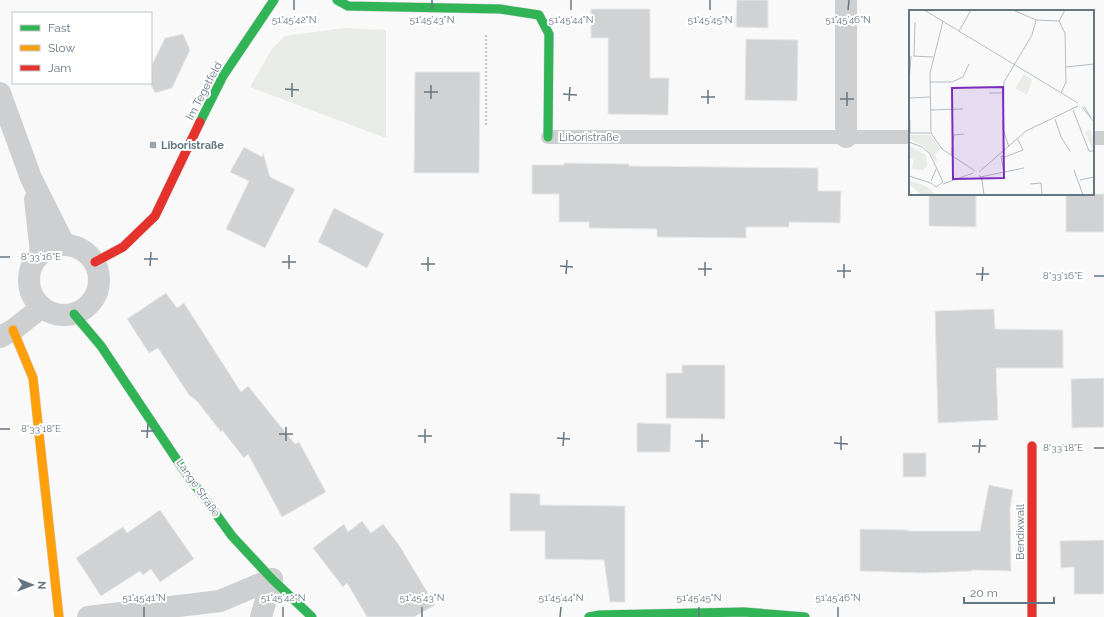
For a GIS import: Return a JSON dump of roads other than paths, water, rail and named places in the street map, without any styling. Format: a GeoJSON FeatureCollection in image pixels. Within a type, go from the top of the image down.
{"type":"FeatureCollection","features":[{"type":"Feature","properties":{"kind":"street","name":"Im Tegetfeld"},"geometry":{"type":"LineString","coordinates":[[95,262],[123,247],[155,216],[223,76],[274,0]]}},
{"type":"Feature","properties":{"kind":"street","name":"Liboristraße"},"geometry":{"type":"LineString","coordinates":[[337,0],[348,6],[486,8],[539,15],[550,34],[548,136]]}},
{"type":"Feature","properties":{"kind":"street"},"geometry":{"type":"LineString","coordinates":[[846,0],[846,137]]}},
{"type":"Feature","properties":{"kind":"street"},"geometry":{"type":"LineString","coordinates":[[0,93],[33,184],[64,244]]}},
{"type":"Feature","properties":{"kind":"street"},"geometry":{"type":"LineString","coordinates":[[33,184],[41,253]]}},
{"type":"Feature","properties":{"kind":"street"},"geometry":{"type":"LineString","coordinates":[[64,244],[76,247],[87,253],[95,262],[98,272],[98,291],[93,300],[85,308],[74,314],[63,315],[52,313],[42,307],[34,298],[29,287],[29,275],[33,263],[41,253],[55,245],[64,244]]}},
{"type":"Feature","properties":{"kind":"street","name":"Lange Straße"},"geometry":{"type":"LineString","coordinates":[[93,300],[101,346]]}},
{"type":"Feature","properties":{"kind":"street"},"geometry":{"type":"LineString","coordinates":[[42,307],[6,333],[33,378],[59,617]]}},
{"type":"Feature","properties":{"kind":"street","name":"Lange Straße"},"geometry":{"type":"LineString","coordinates":[[74,314],[101,346],[181,466],[232,536],[272,579],[312,617]]}},
{"type":"Feature","properties":{"kind":"street","name":"Bendixwall"},"geometry":{"type":"LineString","coordinates":[[1032,446],[1032,617]]}},
{"type":"Feature","properties":{"kind":"street"},"geometry":{"type":"LineString","coordinates":[[88,617],[220,602],[272,579]]}},
{"type":"Feature","properties":{"kind":"street"},"geometry":{"type":"LineString","coordinates":[[261,617],[272,579]]}},
{"type":"Feature","properties":{"kind":"street"},"geometry":{"type":"LineString","coordinates":[[589,617],[600,615],[744,612],[805,617]]}},
{"type":"Feature","properties":{"kind":"lane","name":"Liboristraße"},"geometry":{"type":"LineString","coordinates":[[548,136],[909,137]]}},
{"type":"Feature","properties":{"kind":"place","name":"Liboristraße"},"geometry":{"type":"Point","coordinates":[153,145]}}]}
